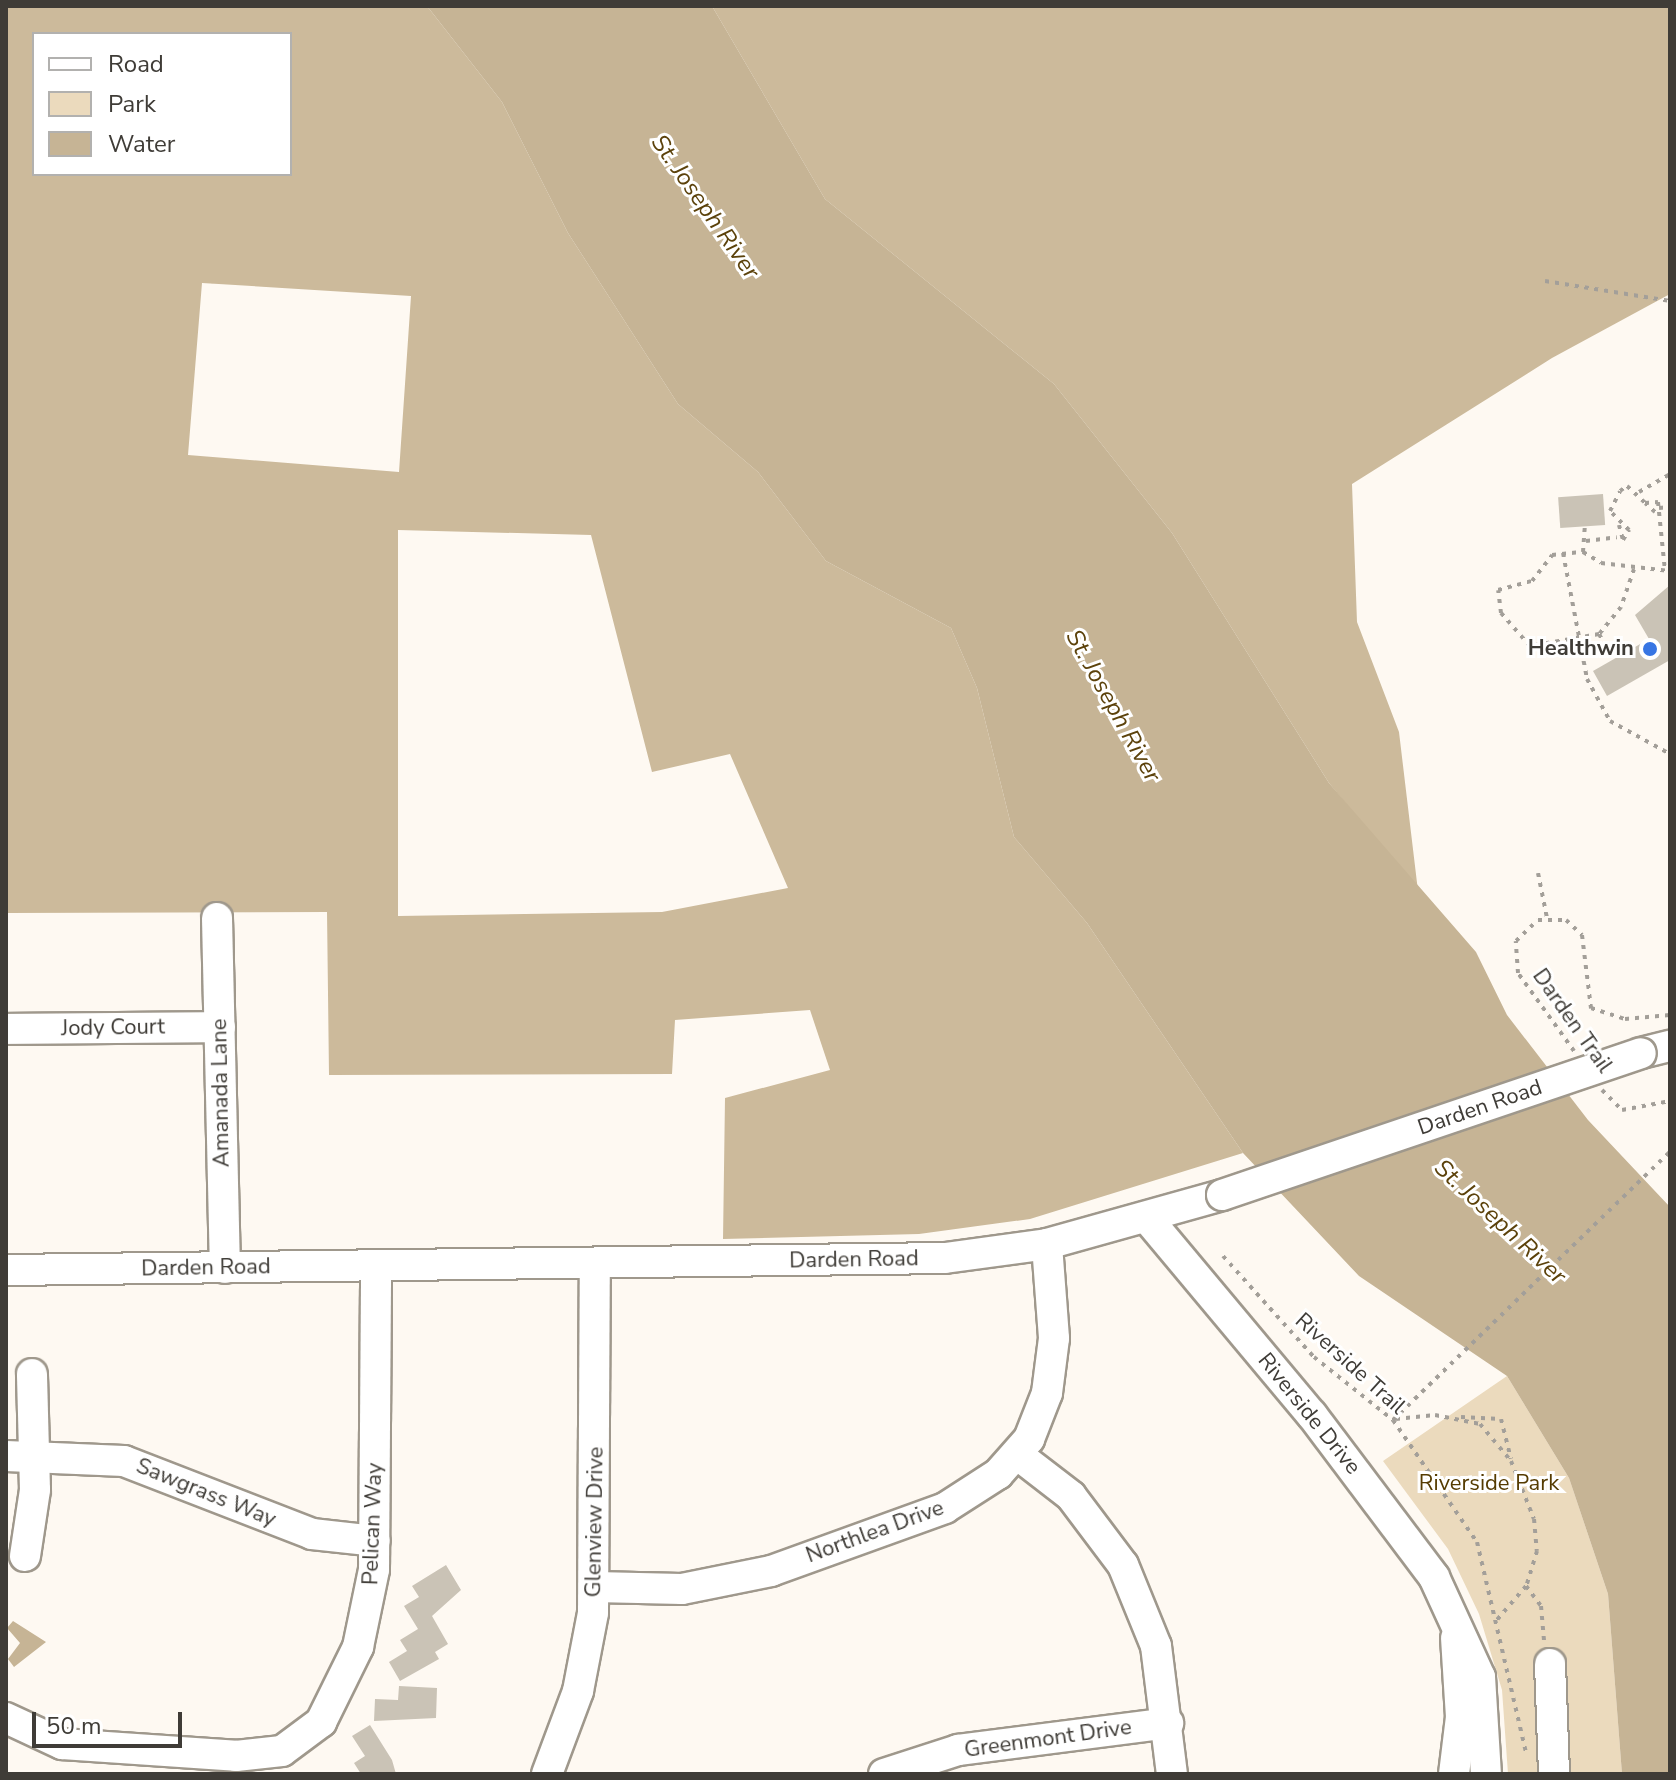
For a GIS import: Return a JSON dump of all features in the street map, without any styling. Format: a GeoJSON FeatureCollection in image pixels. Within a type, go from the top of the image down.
{"type":"FeatureCollection","features":[{"type":"Feature","properties":{"kind":"street","name":"Amanada Lane"},"geometry":{"type":"LineString","coordinates":[[217,918],[225,1268]]}},
{"type":"Feature","properties":{"kind":"street","name":"Jody Court"},"geometry":{"type":"LineString","coordinates":[[6,1029],[220,1027]]}},
{"type":"Feature","properties":{"kind":"street","name":"Darden Road"},"geometry":{"type":"LineString","coordinates":[[6,1270],[945,1258],[1047,1244],[1147,1218],[1656,1050]]}},
{"type":"Feature","properties":{"kind":"street","name":"Riverside Drive"},"geometry":{"type":"LineString","coordinates":[[1147,1218],[1408,1536],[1455,1620],[1480,1677],[1486,1774]]}},
{"type":"Feature","properties":{"kind":"street","name":"Northlea Drive"},"geometry":{"type":"LineString","coordinates":[[595,1587],[682,1589],[771,1571],[945,1508],[1018,1455],[1041,1412],[1051,1365],[1047,1244]]}},
{"type":"Feature","properties":{"kind":"street","name":"Glenview Drive"},"geometry":{"type":"LineString","coordinates":[[547,1774],[581,1677],[595,1587],[595,1263]]}},
{"type":"Feature","properties":{"kind":"street","name":"Pelican Way"},"geometry":{"type":"LineString","coordinates":[[6,1718],[41,1739],[92,1748],[282,1751],[302,1742],[343,1686],[368,1608],[375,1541],[376,1265]]}},
{"type":"Feature","properties":{"kind":"street"},"geometry":{"type":"LineString","coordinates":[[25,1556],[20,1455],[32,1374]]}},
{"type":"Feature","properties":{"kind":"street","name":"Sawgrass Way"},"geometry":{"type":"LineString","coordinates":[[20,1455],[124,1461],[312,1534],[375,1541]]}},
{"type":"Feature","properties":{"kind":"street"},"geometry":{"type":"LineString","coordinates":[[1018,1455],[1071,1496],[1123,1565],[1156,1646],[1172,1774]]}},
{"type":"Feature","properties":{"kind":"street","name":"Riverside Drive"},"geometry":{"type":"LineString","coordinates":[[1454,1774],[1461,1717],[1455,1620]]}},
{"type":"Feature","properties":{"kind":"street"},"geometry":{"type":"LineString","coordinates":[[1541,1770],[1550,1664]]}},
{"type":"Feature","properties":{"kind":"street","name":"Greenmont Drive"},"geometry":{"type":"LineString","coordinates":[[884,1774],[958,1750],[1168,1723]]}},
{"type":"Feature","properties":{"kind":"path"},"geometry":{"type":"LineString","coordinates":[[1545,281],[1670,301]]}},
{"type":"Feature","properties":{"kind":"path"},"geometry":{"type":"LineString","coordinates":[[1586,541],[1629,536],[1610,511],[1620,491],[1639,492],[1670,474]]}},
{"type":"Feature","properties":{"kind":"path"},"geometry":{"type":"LineString","coordinates":[[1639,492],[1645,503],[1657,510],[1670,507]]}},
{"type":"Feature","properties":{"kind":"path"},"geometry":{"type":"LineString","coordinates":[[1634,569],[1621,607],[1599,634],[1530,646],[1501,613],[1498,590],[1532,581],[1552,555],[1583,552],[1634,569],[1667,571],[1656,534],[1657,510],[1651,499],[1645,503]]}},
{"type":"Feature","properties":{"kind":"path"},"geometry":{"type":"LineString","coordinates":[[1617,537],[1619,525]]}},
{"type":"Feature","properties":{"kind":"path"},"geometry":{"type":"LineString","coordinates":[[1583,552],[1585,526]]}},
{"type":"Feature","properties":{"kind":"path"},"geometry":{"type":"LineString","coordinates":[[1563,553],[1574,639],[1610,721],[1670,754]]}},
{"type":"Feature","properties":{"kind":"path"},"geometry":{"type":"LineString","coordinates":[[1599,634],[1613,659]]}},
{"type":"Feature","properties":{"kind":"path"},"geometry":{"type":"LineString","coordinates":[[1538,873],[1547,918]]}},
{"type":"Feature","properties":{"kind":"path","name":"Darden Trail"},"geometry":{"type":"LineString","coordinates":[[1578,1057],[1518,973],[1520,931],[1547,918],[1566,920],[1582,935],[1591,1008],[1625,1019],[1670,1015]]}},
{"type":"Feature","properties":{"kind":"path","name":"Darden Trail"},"geometry":{"type":"LineString","coordinates":[[1593,1077],[1622,1110],[1670,1101]]}},
{"type":"Feature","properties":{"kind":"path"},"geometry":{"type":"LineString","coordinates":[[1393,1420],[1670,1152]]}},
{"type":"Feature","properties":{"kind":"path","name":"Riverside Trail"},"geometry":{"type":"LineString","coordinates":[[1223,1256],[1314,1357],[1393,1420],[1477,1542],[1496,1621],[1541,1770]]}},
{"type":"Feature","properties":{"kind":"path"},"geometry":{"type":"LineString","coordinates":[[1459,1417],[1492,1432],[1511,1461]]}},
{"type":"Feature","properties":{"kind":"path"},"geometry":{"type":"LineString","coordinates":[[1393,1420],[1501,1419],[1511,1461],[1538,1535],[1526,1586],[1496,1621]]}},
{"type":"Feature","properties":{"kind":"path"},"geometry":{"type":"LineString","coordinates":[[1526,1586],[1541,1606],[1550,1664]]}},
{"type":"Feature","properties":{"kind":"green space","name":"Riverside Park"},"geometry":{"type":"Polygon","coordinates":[[[1507,1376],[1569,1478],[1608,1594],[1622,1774],[1508,1774],[1502,1690],[1479,1614],[1448,1549],[1383,1461],[1507,1376]]]}},
{"type":"Feature","properties":{"kind":"shaded area"},"geometry":{"type":"Polygon","coordinates":[[[6,6],[427,6],[502,102],[568,233],[678,404],[758,472],[826,561],[951,628],[977,688],[1014,837],[1087,923],[1243,1153],[1030,1219],[919,1234],[723,1239],[725,1098],[830,1070],[810,1010],[675,1020],[672,1074],[329,1075],[327,912],[6,913],[6,6]],[[202,283],[188,455],[399,472],[411,296],[202,283]],[[398,530],[398,916],[662,912],[788,888],[730,754],[652,772],[591,535],[398,530]]]}},
{"type":"Feature","properties":{"kind":"shaded area"},"geometry":{"type":"Polygon","coordinates":[[[712,6],[1670,6],[1670,294],[1552,358],[1352,484],[1357,622],[1399,732],[1418,891],[1329,783],[1172,533],[1054,384],[825,199],[712,6]]]}},
{"type":"Feature","properties":{"kind":"water","name":"St. Joseph River"},"geometry":{"type":"Polygon","coordinates":[[[427,6],[712,6],[825,199],[1054,384],[1172,533],[1329,783],[1476,952],[1507,1015],[1588,1120],[1670,1207],[1670,1774],[1622,1774],[1608,1594],[1569,1478],[1507,1376],[1359,1276],[1243,1153],[1087,923],[1014,837],[977,688],[951,628],[826,561],[758,472],[678,404],[568,233],[502,102],[427,6]]]}},
{"type":"Feature","properties":{"kind":"water"},"geometry":{"type":"Polygon","coordinates":[[[13,1621],[46,1642],[14,1667],[8,1659],[20,1643],[7,1628],[13,1621]]]}},
{"type":"Feature","properties":{"kind":"building"},"geometry":{"type":"Polygon","coordinates":[[[1603,494],[1605,525],[1560,528],[1558,497],[1603,494]]]}},
{"type":"Feature","properties":{"kind":"building","name":"Healthwin"},"geometry":{"type":"Polygon","coordinates":[[[1670,585],[1670,660],[1607,696],[1593,671],[1649,639],[1635,615],[1670,585]]]}},
{"type":"Feature","properties":{"kind":"building"},"geometry":{"type":"Polygon","coordinates":[[[446,1565],[461,1590],[432,1616],[448,1644],[435,1652],[439,1659],[400,1681],[389,1662],[407,1651],[400,1640],[418,1629],[404,1606],[419,1597],[412,1586],[446,1565]]]}},
{"type":"Feature","properties":{"kind":"building"},"geometry":{"type":"Polygon","coordinates":[[[399,1686],[437,1688],[436,1718],[374,1721],[375,1699],[398,1700],[399,1686]]]}},
{"type":"Feature","properties":{"kind":"building"},"geometry":{"type":"Polygon","coordinates":[[[370,1725],[392,1760],[396,1774],[361,1774],[354,1763],[365,1756],[352,1736],[370,1725]]]}},
{"type":"Feature","properties":{"kind":"place","name":"Healthwin"},"geometry":{"type":"Point","coordinates":[1650,649]}}]}
